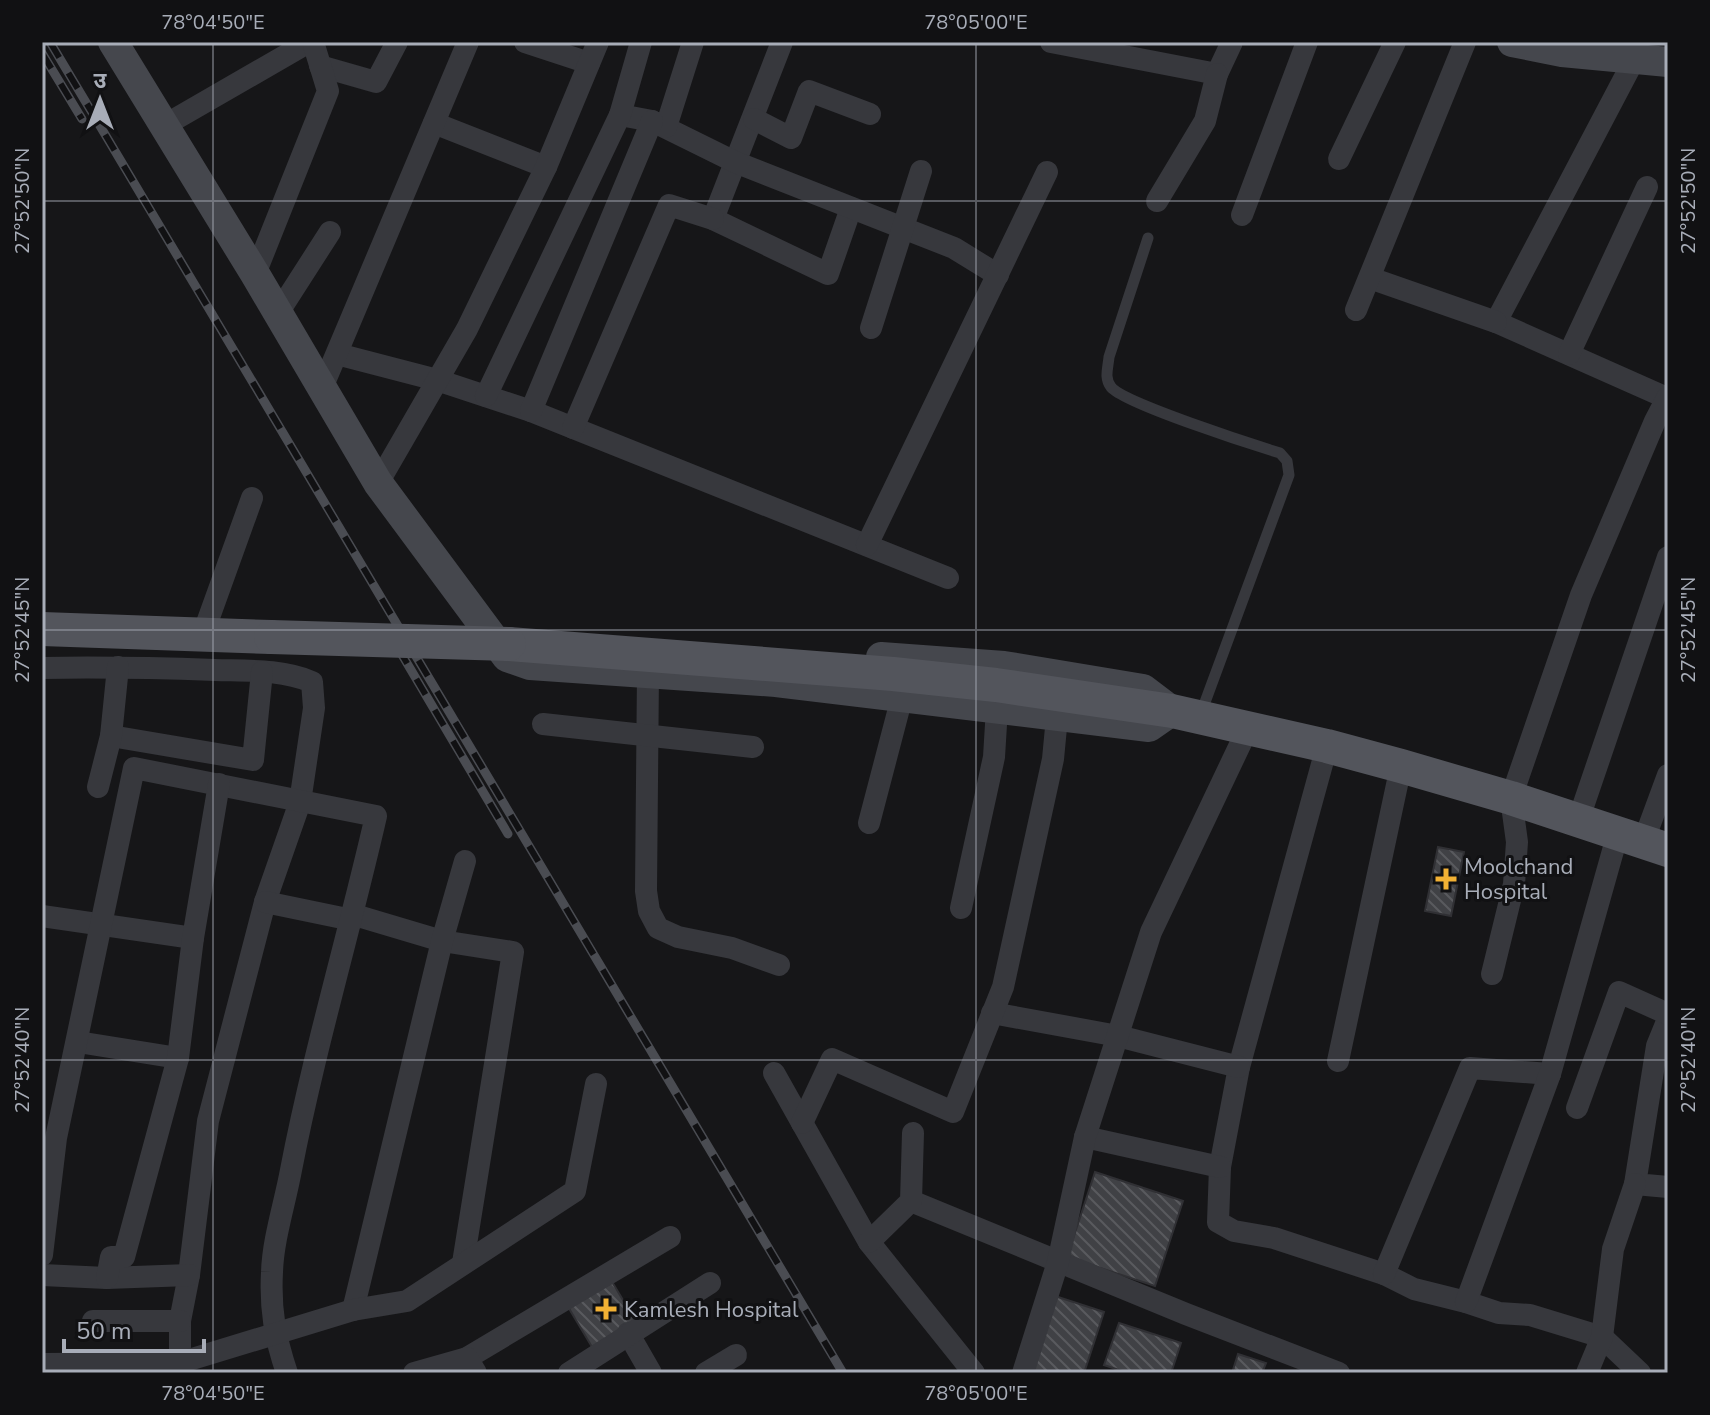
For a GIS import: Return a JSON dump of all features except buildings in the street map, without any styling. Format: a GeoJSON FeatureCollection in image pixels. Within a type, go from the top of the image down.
{"type":"FeatureCollection","features":[{"type":"Feature","properties":{"kind":"main road"},"geometry":{"type":"LineString","coordinates":[[42,629],[502,642],[893,674],[1007,687],[1186,714],[1327,746],[1511,798],[1653,844]]}},
{"type":"Feature","properties":{"kind":"street"},"geometry":{"type":"LineString","coordinates":[[113,42],[378,483],[502,642],[507,657],[530,665],[776,682],[1149,727],[1186,714]]}},
{"type":"Feature","properties":{"kind":"street"},"geometry":{"type":"LineString","coordinates":[[165,125],[311,42],[328,91],[255,274]]}},
{"type":"Feature","properties":{"kind":"street"},"geometry":{"type":"LineString","coordinates":[[320,66],[376,82],[397,42]]}},
{"type":"Feature","properties":{"kind":"street"},"geometry":{"type":"LineString","coordinates":[[322,388],[468,42]]}},
{"type":"Feature","properties":{"kind":"street"},"geometry":{"type":"LineString","coordinates":[[525,42],[589,63]]}},
{"type":"Feature","properties":{"kind":"street"},"geometry":{"type":"LineString","coordinates":[[378,483],[467,329],[546,167],[598,42]]}},
{"type":"Feature","properties":{"kind":"street"},"geometry":{"type":"LineString","coordinates":[[486,396],[620,115],[641,42]]}},
{"type":"Feature","properties":{"kind":"street"},"geometry":{"type":"LineString","coordinates":[[531,411],[693,42]]}},
{"type":"Feature","properties":{"kind":"street"},"geometry":{"type":"LineString","coordinates":[[713,219],[782,42]]}},
{"type":"Feature","properties":{"kind":"street"},"geometry":{"type":"LineString","coordinates":[[1051,42],[1217,74]]}},
{"type":"Feature","properties":{"kind":"street"},"geometry":{"type":"LineString","coordinates":[[1157,201],[1205,121],[1217,74],[1232,42]]}},
{"type":"Feature","properties":{"kind":"street"},"geometry":{"type":"LineString","coordinates":[[1242,215],[1307,42]]}},
{"type":"Feature","properties":{"kind":"street"},"geometry":{"type":"LineString","coordinates":[[1339,159],[1395,42]]}},
{"type":"Feature","properties":{"kind":"street"},"geometry":{"type":"LineString","coordinates":[[1356,310],[1465,42]]}},
{"type":"Feature","properties":{"kind":"street"},"geometry":{"type":"LineString","coordinates":[[1496,322],[1650,55],[1562,52],[1512,42]]}},
{"type":"Feature","properties":{"kind":"street"},"geometry":{"type":"LineString","coordinates":[[754,119],[791,138],[809,91],[870,114]]}},
{"type":"Feature","properties":{"kind":"street"},"geometry":{"type":"LineString","coordinates":[[620,115],[659,124],[735,162],[954,248],[998,275]]}},
{"type":"Feature","properties":{"kind":"street"},"geometry":{"type":"LineString","coordinates":[[434,123],[546,167]]}},
{"type":"Feature","properties":{"kind":"street"},"geometry":{"type":"LineString","coordinates":[[871,328],[921,171]]}},
{"type":"Feature","properties":{"kind":"street"},"geometry":{"type":"LineString","coordinates":[[867,545],[1047,172]]}},
{"type":"Feature","properties":{"kind":"street"},"geometry":{"type":"LineString","coordinates":[[1569,354],[1647,187]]}},
{"type":"Feature","properties":{"kind":"street"},"geometry":{"type":"LineString","coordinates":[[573,428],[669,205],[713,219],[828,274],[851,208]]}},
{"type":"Feature","properties":{"kind":"street"},"geometry":{"type":"LineString","coordinates":[[278,313],[330,232]]}},
{"type":"Feature","properties":{"kind":"street"},"geometry":{"type":"LineString","coordinates":[[1370,278],[1496,322],[1668,397],[1581,595],[1511,798],[1517,842],[1514,884],[1492,974]]}},
{"type":"Feature","properties":{"kind":"street"},"geometry":{"type":"LineString","coordinates":[[337,354],[437,380],[531,411],[948,578]]}},
{"type":"Feature","properties":{"kind":"street"},"geometry":{"type":"LineString","coordinates":[[203,634],[252,498]]}},
{"type":"Feature","properties":{"kind":"street"},"geometry":{"type":"LineString","coordinates":[[1578,821],[1666,566]]}},
{"type":"Feature","properties":{"kind":"street"},"geometry":{"type":"LineString","coordinates":[[98,787],[111,736],[118,667]]}},
{"type":"Feature","properties":{"kind":"street"},"geometry":{"type":"LineString","coordinates":[[42,668],[262,672],[297,675],[312,682],[314,708],[300,802],[265,902],[208,1121],[189,1275],[180,1321],[180,1368]]}},
{"type":"Feature","properties":{"kind":"street"},"geometry":{"type":"LineString","coordinates":[[111,736],[253,760],[262,672]]}},
{"type":"Feature","properties":{"kind":"street"},"geometry":{"type":"LineString","coordinates":[[648,672],[646,891],[649,911],[658,928],[678,937],[732,948],[779,965]]}},
{"type":"Feature","properties":{"kind":"street"},"geometry":{"type":"LineString","coordinates":[[869,823],[902,697]]}},
{"type":"Feature","properties":{"kind":"street"},"geometry":{"type":"LineString","coordinates":[[961,908],[994,757],[997,708]]}},
{"type":"Feature","properties":{"kind":"street"},"geometry":{"type":"LineString","coordinates":[[802,1123],[832,1059],[953,1112],[1003,987],[1053,759],[1057,717]]}},
{"type":"Feature","properties":{"kind":"street"},"geometry":{"type":"LineString","coordinates":[[543,724],[753,747]]}},
{"type":"Feature","properties":{"kind":"street"},"geometry":{"type":"LineString","coordinates":[[1023,1373],[1058,1262],[1085,1137],[1151,932],[1248,728]]}},
{"type":"Feature","properties":{"kind":"street"},"geometry":{"type":"LineString","coordinates":[[1327,746],[1239,1067],[1220,1167],[1218,1222],[1234,1231],[1274,1238],[1384,1274],[1414,1289],[1499,1313],[1530,1315],[1602,1337],[1640,1373]]}},
{"type":"Feature","properties":{"kind":"street"},"geometry":{"type":"LineString","coordinates":[[1338,1061],[1401,766]]}},
{"type":"Feature","properties":{"kind":"street"},"geometry":{"type":"LineString","coordinates":[[42,1255],[50,1130],[78,1042],[134,768],[376,816],[305,1097],[272,1270],[274,1335],[287,1373]]}},
{"type":"Feature","properties":{"kind":"street"},"geometry":{"type":"LineString","coordinates":[[1466,1302],[1550,1074],[1653,844],[1668,775]]}},
{"type":"Feature","properties":{"kind":"street"},"geometry":{"type":"LineString","coordinates":[[107,1278],[111,1257],[124,1257],[178,1058],[193,938],[219,784]]}},
{"type":"Feature","properties":{"kind":"street"},"geometry":{"type":"LineString","coordinates":[[353,1310],[442,941],[465,861]]}},
{"type":"Feature","properties":{"kind":"street"},"geometry":{"type":"LineString","coordinates":[[265,902],[352,920],[358,916],[442,941],[513,952],[463,1263]]}},
{"type":"Feature","properties":{"kind":"street"},"geometry":{"type":"LineString","coordinates":[[42,916],[193,938]]}},
{"type":"Feature","properties":{"kind":"street"},"geometry":{"type":"LineString","coordinates":[[1577,1108],[1619,992],[1668,1016],[1657,1046],[1635,1184],[1613,1249],[1602,1337],[1587,1373]]}},
{"type":"Feature","properties":{"kind":"street"},"geometry":{"type":"LineString","coordinates":[[992,1013],[1118,1036],[1239,1067]]}},
{"type":"Feature","properties":{"kind":"street"},"geometry":{"type":"LineString","coordinates":[[78,1042],[178,1058]]}},
{"type":"Feature","properties":{"kind":"street"},"geometry":{"type":"LineString","coordinates":[[1384,1274],[1470,1068],[1550,1074]]}},
{"type":"Feature","properties":{"kind":"street"},"geometry":{"type":"LineString","coordinates":[[774,1073],[869,1242],[974,1373]]}},
{"type":"Feature","properties":{"kind":"street"},"geometry":{"type":"LineString","coordinates":[[42,1364],[180,1368],[353,1310],[407,1301],[575,1191],[596,1084]]}},
{"type":"Feature","properties":{"kind":"street"},"geometry":{"type":"LineString","coordinates":[[869,1242],[911,1201],[913,1133]]}},
{"type":"Feature","properties":{"kind":"street"},"geometry":{"type":"LineString","coordinates":[[1085,1137],[1220,1167]]}},
{"type":"Feature","properties":{"kind":"street"},"geometry":{"type":"LineString","coordinates":[[1635,1184],[1668,1187]]}},
{"type":"Feature","properties":{"kind":"street"},"geometry":{"type":"LineString","coordinates":[[911,1201],[1339,1373]]}},
{"type":"Feature","properties":{"kind":"street"},"geometry":{"type":"LineString","coordinates":[[414,1373],[472,1366],[670,1237]]}},
{"type":"Feature","properties":{"kind":"street"},"geometry":{"type":"LineString","coordinates":[[42,1275],[107,1278],[189,1275]]}},
{"type":"Feature","properties":{"kind":"street"},"geometry":{"type":"LineString","coordinates":[[569,1373],[710,1283]]}},
{"type":"Feature","properties":{"kind":"street"},"geometry":{"type":"LineString","coordinates":[[93,1321],[180,1321]]}},
{"type":"Feature","properties":{"kind":"street"},"geometry":{"type":"LineString","coordinates":[[628,1333],[651,1373]]}},
{"type":"Feature","properties":{"kind":"street"},"geometry":{"type":"LineString","coordinates":[[706,1373],[736,1355]]}},
{"type":"Feature","properties":{"kind":"lane"},"geometry":{"type":"LineString","coordinates":[[1148,238],[1109,357],[1106,375],[1109,386],[1142,404],[1280,453],[1287,461],[1289,475],[1186,714]]}},
{"type":"Feature","properties":{"kind":"railway"},"geometry":{"type":"LineString","coordinates":[[50,42],[843,1373]]}},
{"type":"Feature","properties":{"kind":"railway"},"geometry":{"type":"LineString","coordinates":[[42,53],[82,119]]}},
{"type":"Feature","properties":{"kind":"railway"},"geometry":{"type":"LineString","coordinates":[[398,648],[508,834]]}},
{"type":"Feature","properties":{"kind":"place","name":"Moolchand Hospital"},"geometry":{"type":"Point","coordinates":[1446,879]}},
{"type":"Feature","properties":{"kind":"place","name":"Kamlesh Hospital"},"geometry":{"type":"Point","coordinates":[606,1309]}}]}
